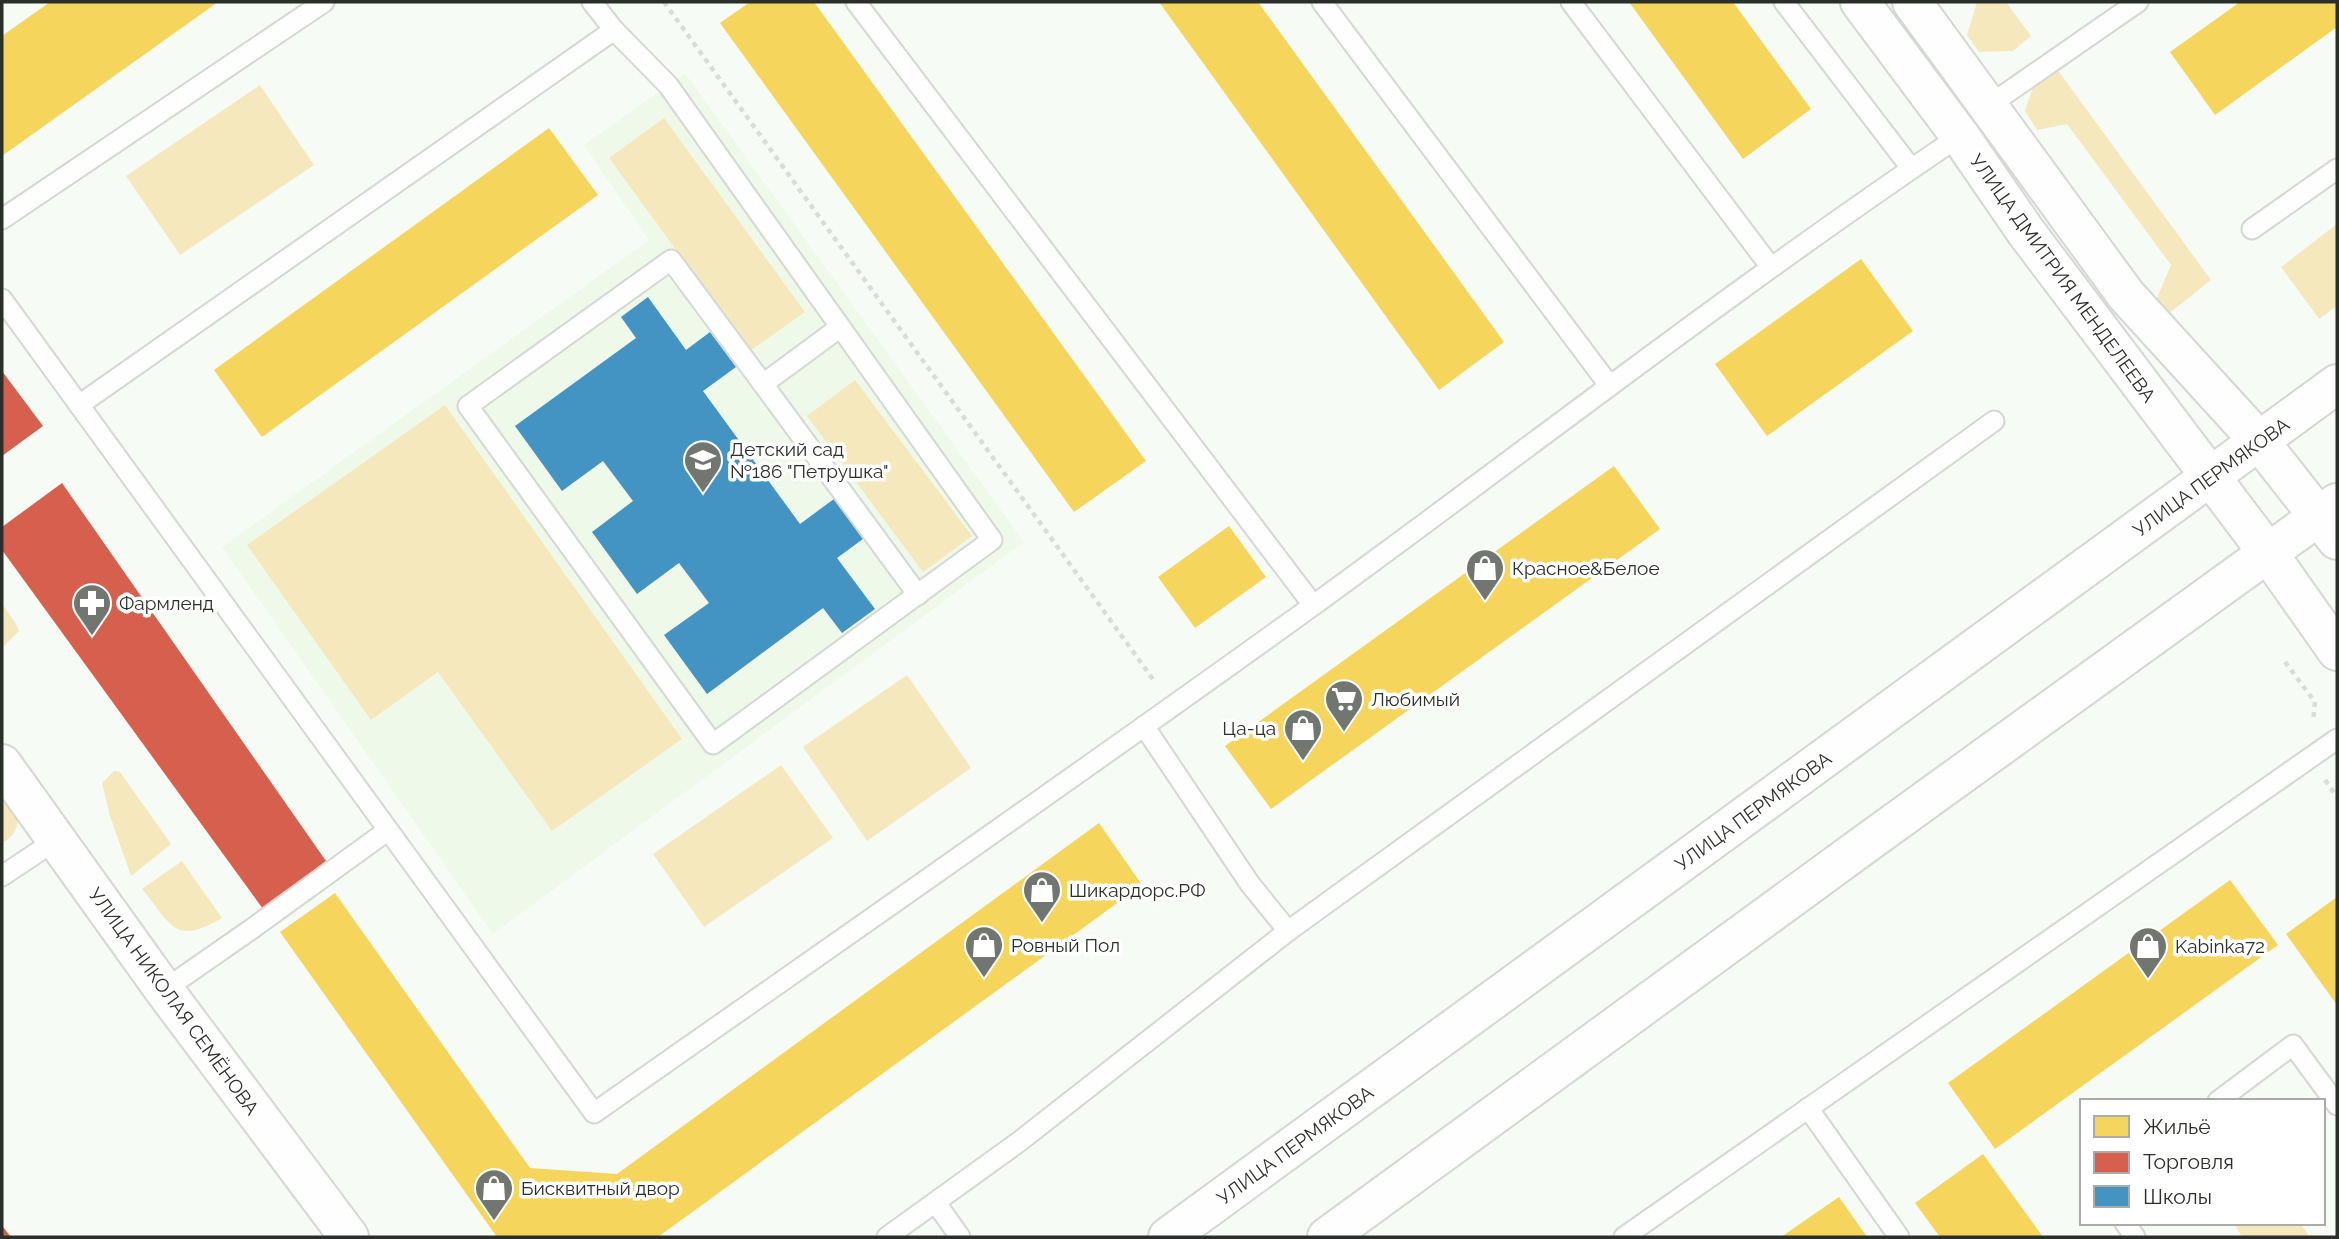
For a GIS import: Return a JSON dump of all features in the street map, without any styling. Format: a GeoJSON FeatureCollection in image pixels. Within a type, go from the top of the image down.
{"type":"FeatureCollection","features":[{"type":"Feature","properties":{"kind":"main road","name":"УЛИЦА ДМИТРИЯ МЕНДЕЛЕЕВА"},"geometry":{"type":"LineString","coordinates":[[1860,2],[1960,136],[2026,232],[2268,553],[2337,651]]}},
{"type":"Feature","properties":{"kind":"main road"},"geometry":{"type":"LineString","coordinates":[[1327,1237],[2268,553],[2331,520],[2126,295],[1912,2]]}},
{"type":"Feature","properties":{"kind":"main road","name":"УЛИЦА ПЕРМЯКОВА"},"geometry":{"type":"LineString","coordinates":[[1168,1237],[2337,384]]}},
{"type":"Feature","properties":{"kind":"main road","name":"УЛИЦА НИКОЛАЯ СЕМЁНОВА"},"geometry":{"type":"LineString","coordinates":[[2,764],[164,989],[349,1237]]}},
{"type":"Feature","properties":{"kind":"lane"},"geometry":{"type":"LineString","coordinates":[[2,219],[324,2]]}},
{"type":"Feature","properties":{"kind":"lane"},"geometry":{"type":"LineString","coordinates":[[592,2],[614,30],[668,85],[992,540],[918,595],[712,744],[468,406],[671,260],[918,595]]}},
{"type":"Feature","properties":{"kind":"lane"},"geometry":{"type":"LineString","coordinates":[[856,2],[1313,605]]}},
{"type":"Feature","properties":{"kind":"lane"},"geometry":{"type":"LineString","coordinates":[[1322,2],[1609,385]]}},
{"type":"Feature","properties":{"kind":"lane"},"geometry":{"type":"LineString","coordinates":[[1572,2],[1770,266]]}},
{"type":"Feature","properties":{"kind":"lane"},"geometry":{"type":"LineString","coordinates":[[1784,2],[1911,168]]}},
{"type":"Feature","properties":{"kind":"lane"},"geometry":{"type":"LineString","coordinates":[[1988,106],[2138,2]]}},
{"type":"Feature","properties":{"kind":"lane"},"geometry":{"type":"LineString","coordinates":[[79,405],[614,30]]}},
{"type":"Feature","properties":{"kind":"lane"},"geometry":{"type":"LineString","coordinates":[[2,299],[594,1113],[1172,706],[1313,605],[1770,266],[1960,136]]}},
{"type":"Feature","properties":{"kind":"lane"},"geometry":{"type":"LineString","coordinates":[[2252,229],[2337,169]]}},
{"type":"Feature","properties":{"kind":"lane"},"geometry":{"type":"LineString","coordinates":[[763,384],[839,328]]}},
{"type":"Feature","properties":{"kind":"lane"},"geometry":{"type":"LineString","coordinates":[[887,1237],[1020,1140],[1288,931],[1994,421]]}},
{"type":"Feature","properties":{"kind":"lane"},"geometry":{"type":"LineString","coordinates":[[1144,726],[1250,884],[1288,931]]}},
{"type":"Feature","properties":{"kind":"lane"},"geometry":{"type":"LineString","coordinates":[[1624,1237],[2337,739]]}},
{"type":"Feature","properties":{"kind":"lane"},"geometry":{"type":"LineString","coordinates":[[164,989],[387,831]]}},
{"type":"Feature","properties":{"kind":"lane"},"geometry":{"type":"LineString","coordinates":[[2,876],[56,840]]}},
{"type":"Feature","properties":{"kind":"lane"},"geometry":{"type":"LineString","coordinates":[[2221,1099],[2293,1045],[2337,1105]]}},
{"type":"Feature","properties":{"kind":"lane"},"geometry":{"type":"LineString","coordinates":[[1808,1108],[1899,1237]]}},
{"type":"Feature","properties":{"kind":"lane"},"geometry":{"type":"LineString","coordinates":[[936,1203],[960,1237]]}},
{"type":"Feature","properties":{"kind":"path"},"geometry":{"type":"LineString","coordinates":[[664,2],[1172,706]]}},
{"type":"Feature","properties":{"kind":"shaded area"},"geometry":{"type":"Polygon","coordinates":[[[1977,2],[2006,2],[2031,36],[2013,51],[1979,52],[1967,35],[1977,2]]]}},
{"type":"Feature","properties":{"kind":"shaded area"},"geometry":{"type":"Polygon","coordinates":[[[2054,65],[2211,280],[2167,315],[2156,300],[2171,265],[2067,124],[2037,130],[2025,111],[2035,81],[2054,65]]]}},
{"type":"Feature","properties":{"kind":"shaded area"},"geometry":{"type":"Polygon","coordinates":[[[685,73],[1024,542],[493,934],[222,547],[649,240],[584,145],[685,73]]]}},
{"type":"Feature","properties":{"kind":"shaded area"},"geometry":{"type":"Polygon","coordinates":[[[260,85],[314,165],[180,255],[126,176],[260,85]]]}},
{"type":"Feature","properties":{"kind":"shaded area"},"geometry":{"type":"Polygon","coordinates":[[[664,118],[805,312],[750,351],[609,158],[664,118]]]}},
{"type":"Feature","properties":{"kind":"shaded area"},"geometry":{"type":"Polygon","coordinates":[[[2337,224],[2337,306],[2319,319],[2281,267],[2337,224]]]}},
{"type":"Feature","properties":{"kind":"shaded area"},"geometry":{"type":"Polygon","coordinates":[[[855,380],[972,536],[923,572],[807,416],[855,380]]]}},
{"type":"Feature","properties":{"kind":"shaded area"},"geometry":{"type":"Polygon","coordinates":[[[445,405],[682,739],[552,831],[438,672],[371,720],[247,545],[445,405]]]}},
{"type":"Feature","properties":{"kind":"shaded area"},"geometry":{"type":"Polygon","coordinates":[[[2,604],[19,631],[3,647],[2,604]]]}},
{"type":"Feature","properties":{"kind":"shaded area"},"geometry":{"type":"Polygon","coordinates":[[[907,675],[971,768],[867,841],[803,747],[907,675]]]}},
{"type":"Feature","properties":{"kind":"shaded area"},"geometry":{"type":"Polygon","coordinates":[[[781,765],[833,838],[704,927],[653,854],[781,765]]]}},
{"type":"Feature","properties":{"kind":"shaded area"},"geometry":{"type":"Polygon","coordinates":[[[114,771],[120,772],[171,844],[131,876],[110,816],[102,783],[114,771]]]}},
{"type":"Feature","properties":{"kind":"shaded area"},"geometry":{"type":"Polygon","coordinates":[[[2,804],[13,804],[18,820],[16,830],[4,842],[2,838],[2,804]]]}},
{"type":"Feature","properties":{"kind":"shaded area"},"geometry":{"type":"Polygon","coordinates":[[[182,861],[222,918],[206,926],[184,931],[175,928],[168,921],[142,889],[182,861]]]}},
{"type":"Feature","properties":{"kind":"shaded area"},"geometry":{"type":"Polygon","coordinates":[[[2235,1225],[2301,1225],[2310,1237],[2242,1237],[2235,1225]]]}},
{"type":"Feature","properties":{"kind":"building: Жильё"},"geometry":{"type":"Polygon","coordinates":[[[50,2],[218,2],[2,156],[2,36],[50,2]]]}},
{"type":"Feature","properties":{"kind":"building: Жильё"},"geometry":{"type":"Polygon","coordinates":[[[750,2],[814,2],[1146,461],[1074,512],[720,23],[750,2]]]}},
{"type":"Feature","properties":{"kind":"building: Жильё"},"geometry":{"type":"Polygon","coordinates":[[[1159,2],[1258,2],[1504,342],[1439,390],[1159,2]]]}},
{"type":"Feature","properties":{"kind":"building: Жильё"},"geometry":{"type":"Polygon","coordinates":[[[1629,2],[1733,2],[1811,109],[1743,159],[1629,2]]]}},
{"type":"Feature","properties":{"kind":"building: Жильё"},"geometry":{"type":"Polygon","coordinates":[[[2240,2],[2337,2],[2337,27],[2215,115],[2170,52],[2240,2]]]}},
{"type":"Feature","properties":{"kind":"building: Жильё"},"geometry":{"type":"Polygon","coordinates":[[[549,128],[598,195],[262,437],[214,370],[549,128]]]}},
{"type":"Feature","properties":{"kind":"building: Жильё"},"geometry":{"type":"Polygon","coordinates":[[[1861,259],[1913,331],[1767,436],[1715,364],[1861,259]]]}},
{"type":"Feature","properties":{"kind":"building: Жильё"},"geometry":{"type":"Polygon","coordinates":[[[1614,466],[1660,529],[1271,809],[1225,746],[1614,466]]]}},
{"type":"Feature","properties":{"kind":"building: Жильё"},"geometry":{"type":"Polygon","coordinates":[[[1229,526],[1266,577],[1195,628],[1158,577],[1229,526]]]}},
{"type":"Feature","properties":{"kind":"building: Жильё"},"geometry":{"type":"Polygon","coordinates":[[[1099,823],[1142,885],[658,1237],[497,1237],[280,932],[335,893],[530,1168],[617,1174],[1099,823]]]}},
{"type":"Feature","properties":{"kind":"building: Жильё"},"geometry":{"type":"Polygon","coordinates":[[[2230,880],[2278,945],[1995,1149],[1948,1083],[2230,880]]]}},
{"type":"Feature","properties":{"kind":"building: Жильё"},"geometry":{"type":"Polygon","coordinates":[[[2337,897],[2337,1005],[2286,934],[2337,897]]]}},
{"type":"Feature","properties":{"kind":"building: Жильё"},"geometry":{"type":"Polygon","coordinates":[[[1983,1154],[2043,1237],[1940,1237],[1915,1203],[1983,1154]]]}},
{"type":"Feature","properties":{"kind":"building: Жильё"},"geometry":{"type":"Polygon","coordinates":[[[1839,1197],[1867,1237],[1781,1237],[1839,1197]]]}},
{"type":"Feature","properties":{"kind":"building: Торговля"},"geometry":{"type":"Polygon","coordinates":[[[2,371],[43,426],[2,456],[2,371]]]}},
{"type":"Feature","properties":{"kind":"building: Торговля"},"geometry":{"type":"Polygon","coordinates":[[[62,483],[326,861],[263,909],[2,550],[2,527],[62,483]]]}},
{"type":"Feature","properties":{"kind":"building: Торговля"},"geometry":{"type":"Polygon","coordinates":[[[3,1227],[11,1237],[2,1237],[3,1227]]]}},
{"type":"Feature","properties":{"kind":"building: Школы","name":"Детский сад №186 \"Петрушка\""},"geometry":{"type":"Polygon","coordinates":[[[648,297],[686,350],[710,332],[736,367],[703,391],[800,524],[838,496],[867,536],[837,558],[875,609],[842,633],[823,608],[707,694],[664,635],[709,603],[679,563],[637,594],[592,532],[633,501],[603,461],[562,491],[515,426],[636,338],[621,317],[648,297]]]}},
{"type":"Feature","properties":{"kind":"place","name":"Детский сад №186 \"Петрушка\""},"geometry":{"type":"Point","coordinates":[703,494]}},
{"type":"Feature","properties":{"kind":"place","name":"Красное&Белое"},"geometry":{"type":"Point","coordinates":[1485,602]}},
{"type":"Feature","properties":{"kind":"place","name":"Фармленд"},"geometry":{"type":"Point","coordinates":[92,637]}},
{"type":"Feature","properties":{"kind":"place","name":"Любимый"},"geometry":{"type":"Point","coordinates":[1344,733]}},
{"type":"Feature","properties":{"kind":"place","name":"Ца-ца"},"geometry":{"type":"Point","coordinates":[1303,762]}},
{"type":"Feature","properties":{"kind":"place","name":"Шикардорс.РФ"},"geometry":{"type":"Point","coordinates":[1042,924]}},
{"type":"Feature","properties":{"kind":"place","name":"Ровный Пол"},"geometry":{"type":"Point","coordinates":[984,979]}},
{"type":"Feature","properties":{"kind":"place","name":"Kabinka72"},"geometry":{"type":"Point","coordinates":[2148,980]}},
{"type":"Feature","properties":{"kind":"place","name":"Бисквитный двор"},"geometry":{"type":"Point","coordinates":[494,1222]}}]}
